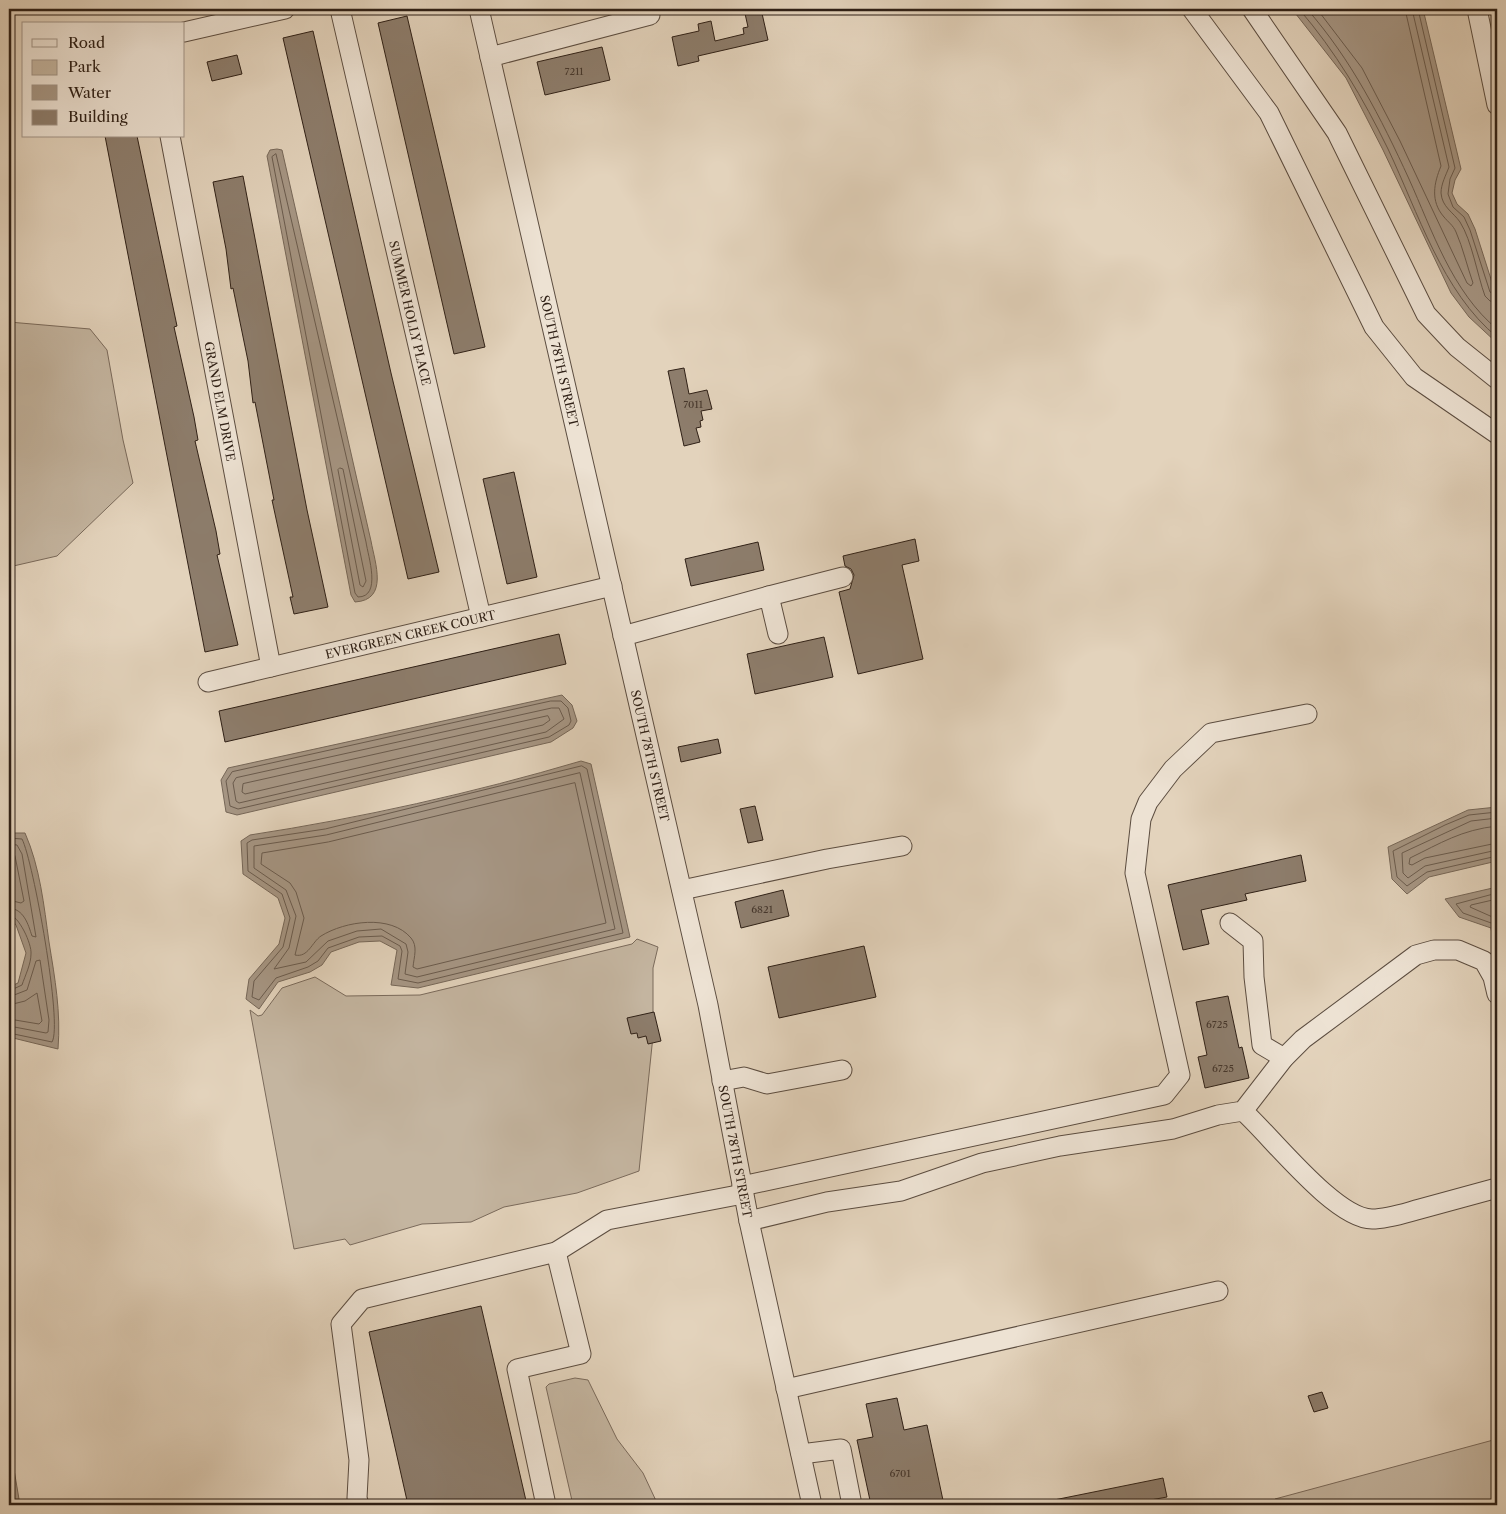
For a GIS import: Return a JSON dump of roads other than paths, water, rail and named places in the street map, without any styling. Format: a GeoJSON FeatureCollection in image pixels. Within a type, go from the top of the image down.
{"type":"FeatureCollection","features":[{"type":"Feature","properties":{"kind":"street"},"geometry":{"type":"LineString","coordinates":[[185,32],[285,9]]}},
{"type":"Feature","properties":{"kind":"street","name":"SUMMER HOLLY PLACE"},"geometry":{"type":"LineString","coordinates":[[340,9],[481,618]]}},
{"type":"Feature","properties":{"kind":"street","name":"SOUTH 78TH STREET"},"geometry":{"type":"LineString","coordinates":[[478,9],[708,1005],[749,1221],[812,1505]]}},
{"type":"Feature","properties":{"kind":"street"},"geometry":{"type":"LineString","coordinates":[[490,57],[650,15],[648,9]]}},
{"type":"Feature","properties":{"kind":"street"},"geometry":{"type":"LineString","coordinates":[[1192,9],[1269,113],[1374,327],[1414,377],[1497,434]]}},
{"type":"Feature","properties":{"kind":"street"},"geometry":{"type":"LineString","coordinates":[[1252,9],[1337,133],[1426,314],[1457,347],[1497,379]]}},
{"type":"Feature","properties":{"kind":"street"},"geometry":{"type":"LineString","coordinates":[[1477,9],[1497,105]]}},
{"type":"Feature","properties":{"kind":"street","name":"GRAND ELM DRIVE"},"geometry":{"type":"LineString","coordinates":[[170,138],[271,667]]}},
{"type":"Feature","properties":{"kind":"street"},"geometry":{"type":"LineString","coordinates":[[623,636],[843,577]]}},
{"type":"Feature","properties":{"kind":"street","name":"EVERGREEN CREEK COURT"},"geometry":{"type":"LineString","coordinates":[[208,682],[612,586]]}},
{"type":"Feature","properties":{"kind":"street"},"geometry":{"type":"LineString","coordinates":[[769,596],[778,634]]}},
{"type":"Feature","properties":{"kind":"street"},"geometry":{"type":"LineString","coordinates":[[359,1505],[356,1498],[359,1460],[341,1324],[362,1299],[556,1252],[607,1220],[1164,1094],[1180,1075],[1135,873],[1141,819],[1148,802],[1173,769],[1211,732],[1306,714]]}},
{"type":"Feature","properties":{"kind":"street"},"geometry":{"type":"LineString","coordinates":[[682,890],[828,859],[902,846]]}},
{"type":"Feature","properties":{"kind":"street"},"geometry":{"type":"LineString","coordinates":[[1230,923],[1253,941],[1254,977],[1262,1045],[1284,1058]]}},
{"type":"Feature","properties":{"kind":"street"},"geometry":{"type":"LineString","coordinates":[[749,1221],[827,1202],[901,1191],[982,1163],[1060,1146],[1173,1129],[1218,1115],[1243,1111],[1284,1058],[1303,1039],[1416,955],[1434,950],[1458,950],[1484,960],[1493,977],[1497,994]]}},
{"type":"Feature","properties":{"kind":"street"},"geometry":{"type":"LineString","coordinates":[[722,1081],[744,1077],[768,1084],[842,1070]]}},
{"type":"Feature","properties":{"kind":"street"},"geometry":{"type":"LineString","coordinates":[[1243,1111],[1340,1206],[1370,1219],[1392,1216],[1497,1188]]}},
{"type":"Feature","properties":{"kind":"street"},"geometry":{"type":"LineString","coordinates":[[546,1505],[517,1369],[581,1354],[556,1252]]}},
{"type":"Feature","properties":{"kind":"street"},"geometry":{"type":"LineString","coordinates":[[786,1389],[1218,1291]]}},
{"type":"Feature","properties":{"kind":"street"},"geometry":{"type":"LineString","coordinates":[[801,1454],[841,1449],[852,1505]]}},
{"type":"Feature","properties":{"kind":"water"},"geometry":{"type":"Polygon","coordinates":[[[1292,9],[1423,9],[1461,169],[1455,180],[1452,193],[1457,204],[1468,214],[1475,229],[1497,298],[1497,343],[1469,317],[1451,293],[1383,150],[1346,78],[1292,9]]]}},
{"type":"Feature","properties":{"kind":"water"},"geometry":{"type":"Polygon","coordinates":[[[270,150],[282,150],[377,569],[376,588],[366,600],[355,602],[351,595],[267,156],[270,150]]]}},
{"type":"Feature","properties":{"kind":"water"},"geometry":{"type":"Polygon","coordinates":[[[562,695],[572,705],[577,721],[573,728],[551,742],[237,815],[226,812],[221,780],[228,768],[562,695]]]}},
{"type":"Feature","properties":{"kind":"water"},"geometry":{"type":"Polygon","coordinates":[[[581,761],[591,764],[630,937],[418,988],[391,985],[397,950],[380,941],[359,942],[331,952],[322,965],[310,972],[278,982],[259,1009],[246,999],[249,979],[279,944],[285,918],[278,898],[243,874],[241,841],[250,835],[417,804],[581,761]]]}},
{"type":"Feature","properties":{"kind":"water"},"geometry":{"type":"Polygon","coordinates":[[[1497,807],[1497,861],[1429,877],[1407,894],[1392,879],[1388,847],[1468,810],[1497,807]]]}},
{"type":"Feature","properties":{"kind":"water"},"geometry":{"type":"Polygon","coordinates":[[[9,833],[25,833],[38,873],[57,996],[59,1022],[58,1049],[9,1037],[9,987],[18,983],[26,953],[16,925],[9,917],[9,833]]]}},
{"type":"Feature","properties":{"kind":"water"},"geometry":{"type":"Polygon","coordinates":[[[1497,887],[1497,968],[1491,928],[1459,917],[1445,899],[1497,887]]]}},
{"type":"Feature","properties":{"kind":"water"},"geometry":{"type":"Polygon","coordinates":[[[9,1440],[20,1505],[9,1505],[9,1440]]]}}]}
